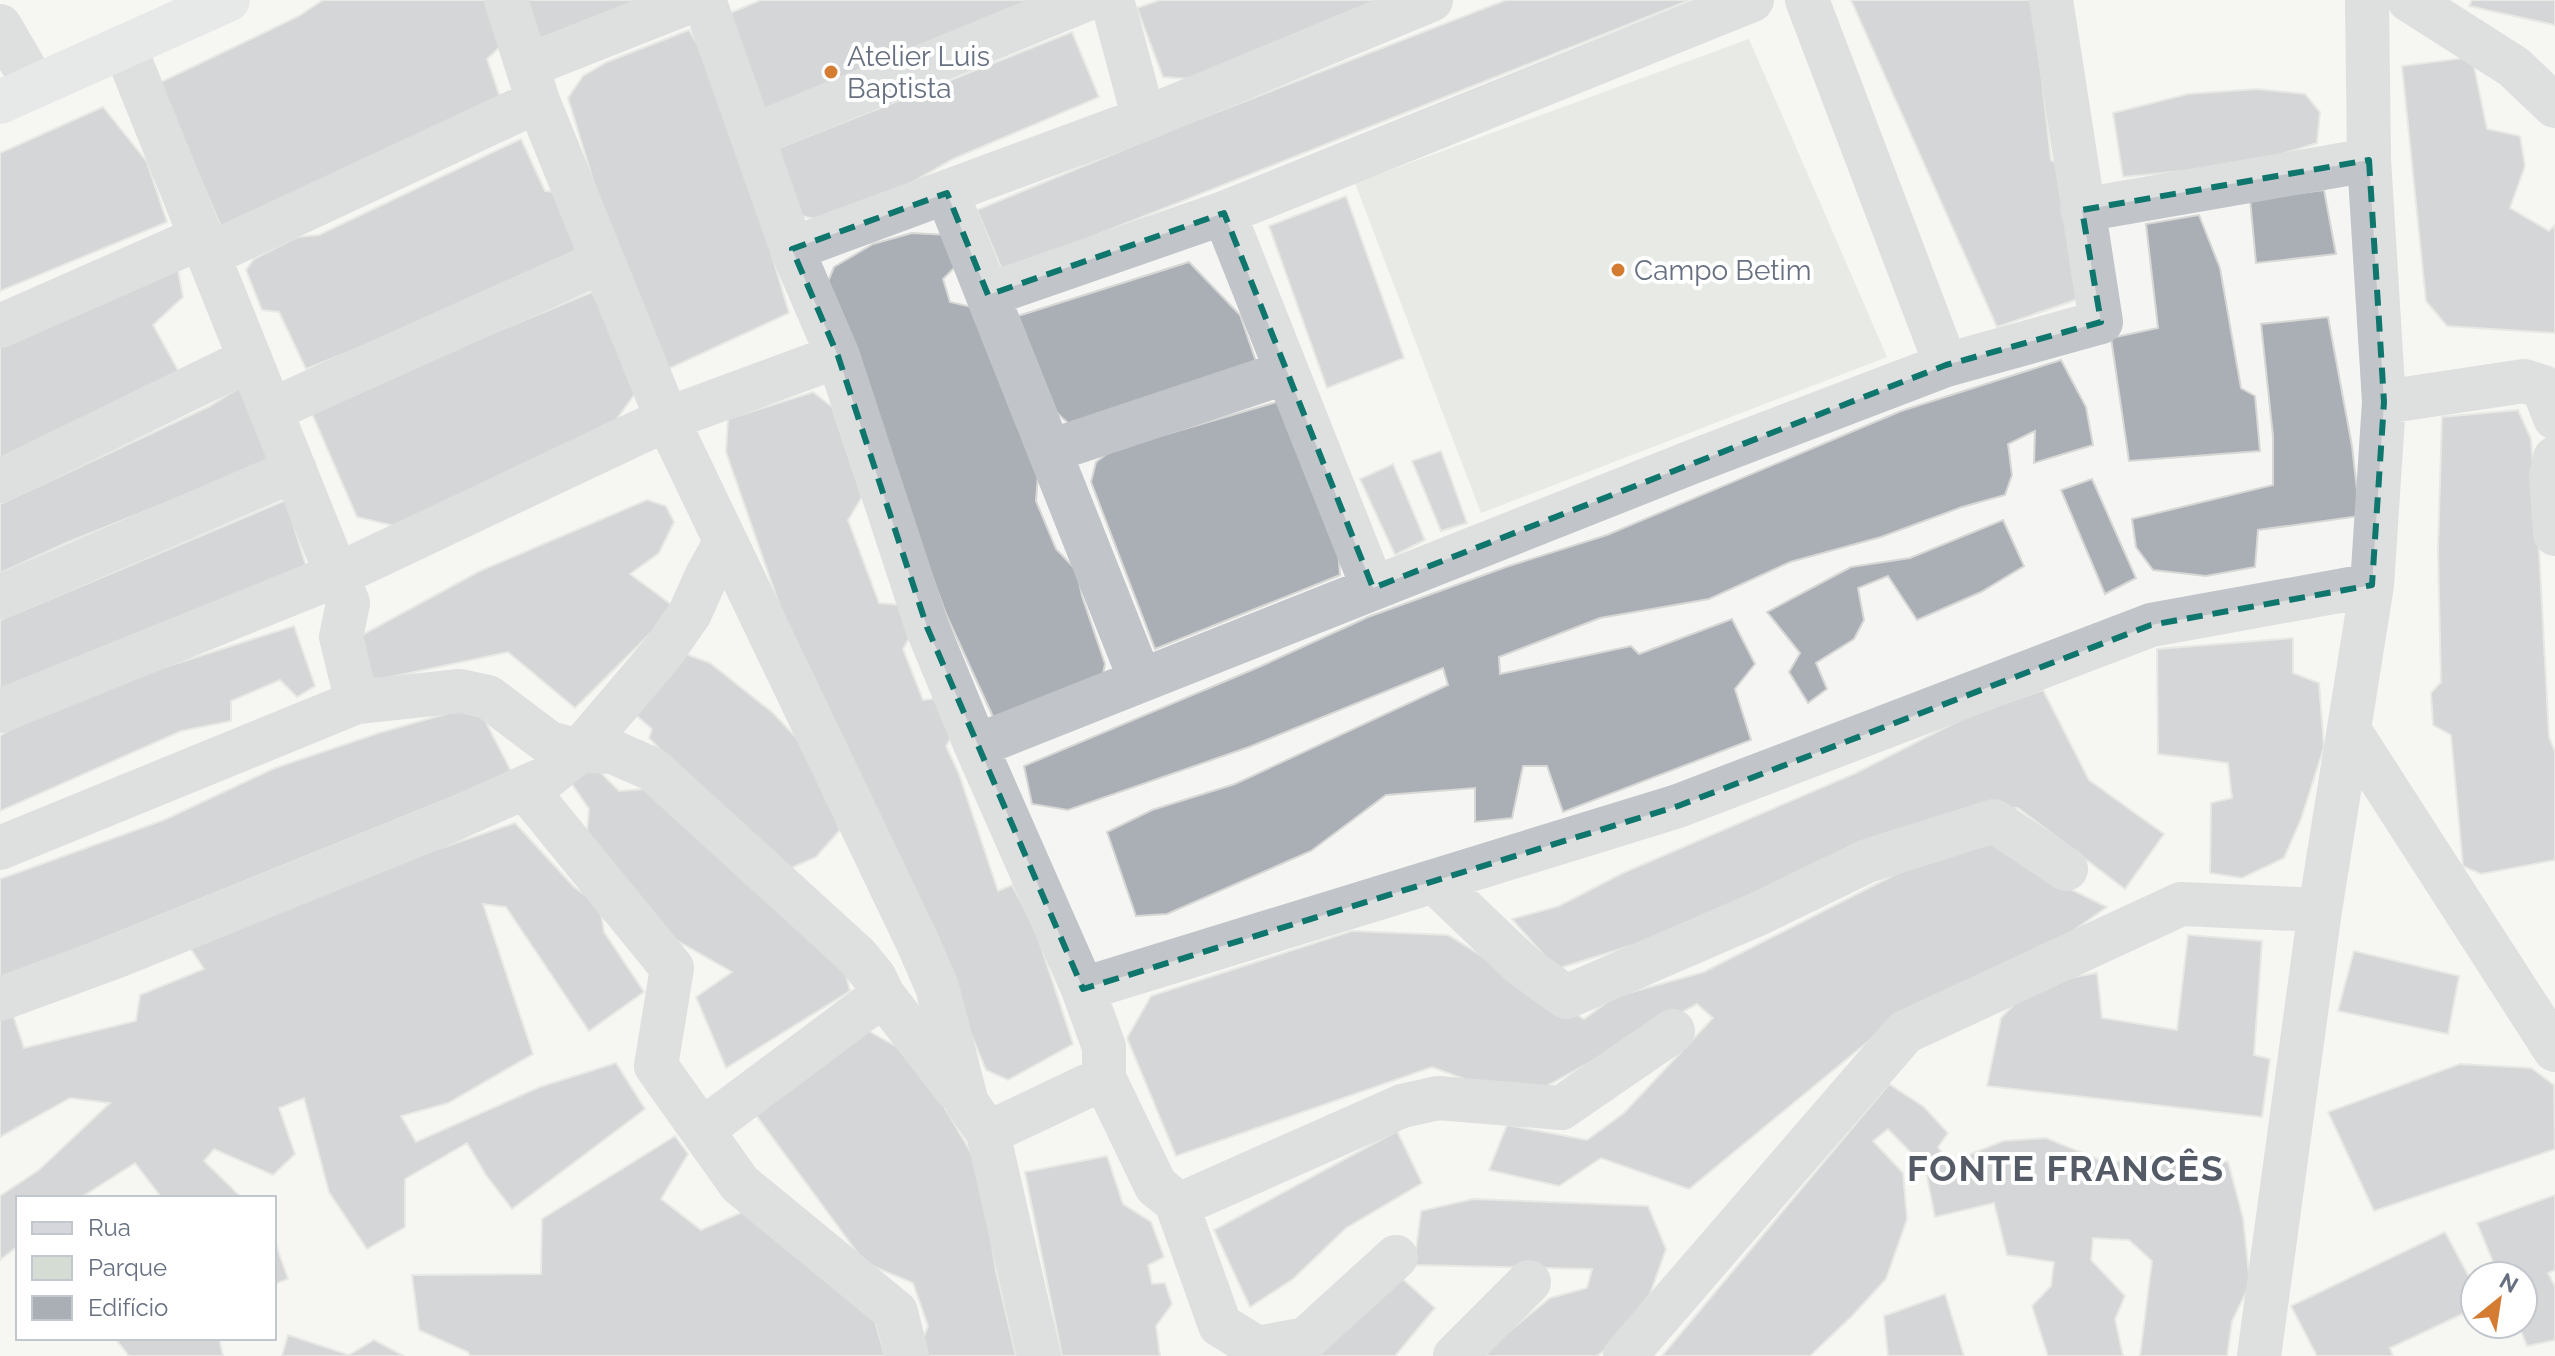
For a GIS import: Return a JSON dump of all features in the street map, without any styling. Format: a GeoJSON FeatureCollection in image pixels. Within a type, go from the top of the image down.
{"type":"FeatureCollection","features":[{"type":"Feature","properties":{"kind":"main road"},"geometry":{"type":"LineString","coordinates":[[17,94],[228,0]]}},
{"type":"Feature","properties":{"kind":"street"},"geometry":{"type":"LineString","coordinates":[[506,0],[532,83],[667,419],[937,987],[978,1118],[1039,1356]]}},
{"type":"Feature","properties":{"kind":"street"},"geometry":{"type":"LineString","coordinates":[[0,326],[205,246],[694,0]]}},
{"type":"Feature","properties":{"kind":"street"},"geometry":{"type":"LineString","coordinates":[[704,0],[792,249],[838,356],[927,627],[1083,989],[1104,1047],[1104,1078],[1156,1186],[1176,1202],[1220,1325],[1257,1348],[1306,1339],[1396,1257]]}},
{"type":"Feature","properties":{"kind":"street"},"geometry":{"type":"LineString","coordinates":[[752,136],[1085,0]]}},
{"type":"Feature","properties":{"kind":"street"},"geometry":{"type":"LineString","coordinates":[[1112,0],[1144,119]]}},
{"type":"Feature","properties":{"kind":"street"},"geometry":{"type":"LineString","coordinates":[[792,249],[1144,119],[1431,0]]}},
{"type":"Feature","properties":{"kind":"street"},"geometry":{"type":"LineString","coordinates":[[988,295],[1224,213],[1752,0]]}},
{"type":"Feature","properties":{"kind":"street"},"geometry":{"type":"LineString","coordinates":[[1807,0],[1946,365]]}},
{"type":"Feature","properties":{"kind":"street"},"geometry":{"type":"LineString","coordinates":[[976,746],[1140,679],[1946,365],[2101,322],[2051,0]]}},
{"type":"Feature","properties":{"kind":"street"},"geometry":{"type":"LineString","coordinates":[[2259,1356],[2320,910],[2372,585],[2384,402],[2369,160],[2367,0]]}},
{"type":"Feature","properties":{"kind":"street"},"geometry":{"type":"LineString","coordinates":[[2409,0],[2514,67],[2555,106]]}},
{"type":"Feature","properties":{"kind":"street"},"geometry":{"type":"LineString","coordinates":[[0,26],[17,94]]}},
{"type":"Feature","properties":{"kind":"street"},"geometry":{"type":"LineString","coordinates":[[125,48],[348,603],[341,637],[357,702]]}},
{"type":"Feature","properties":{"kind":"street"},"geometry":{"type":"LineString","coordinates":[[2082,210],[2369,160]]}},
{"type":"Feature","properties":{"kind":"street"},"geometry":{"type":"LineString","coordinates":[[947,193],[1140,679]]}},
{"type":"Feature","properties":{"kind":"street"},"geometry":{"type":"LineString","coordinates":[[1224,213],[1373,588]]}},
{"type":"Feature","properties":{"kind":"street"},"geometry":{"type":"LineString","coordinates":[[271,410],[603,261]]}},
{"type":"Feature","properties":{"kind":"street"},"geometry":{"type":"LineString","coordinates":[[0,711],[337,575],[667,419],[838,356]]}},
{"type":"Feature","properties":{"kind":"street"},"geometry":{"type":"LineString","coordinates":[[0,481],[250,359]]}},
{"type":"Feature","properties":{"kind":"street"},"geometry":{"type":"LineString","coordinates":[[1050,451],[1287,372]]}},
{"type":"Feature","properties":{"kind":"street"},"geometry":{"type":"LineString","coordinates":[[2384,402],[2524,381],[2543,387],[2555,418]]}},
{"type":"Feature","properties":{"kind":"street"},"geometry":{"type":"LineString","coordinates":[[2555,458],[2551,476],[2555,534]]}},
{"type":"Feature","properties":{"kind":"street"},"geometry":{"type":"LineString","coordinates":[[0,597],[295,470]]}},
{"type":"Feature","properties":{"kind":"street"},"geometry":{"type":"LineString","coordinates":[[0,999],[132,950],[436,827],[546,778],[579,751],[663,652],[690,613],[725,543]]}},
{"type":"Feature","properties":{"kind":"street"},"geometry":{"type":"LineString","coordinates":[[1083,989],[1678,806],[2151,625],[2372,585]]}},
{"type":"Feature","properties":{"kind":"street"},"geometry":{"type":"LineString","coordinates":[[0,848],[357,702],[460,691],[488,697],[549,743],[579,751],[613,752],[652,769],[857,956],[875,978],[883,995],[978,1118]]}},
{"type":"Feature","properties":{"kind":"street"},"geometry":{"type":"LineString","coordinates":[[2349,730],[2555,1050]]}},
{"type":"Feature","properties":{"kind":"street"},"geometry":{"type":"LineString","coordinates":[[525,788],[672,968],[656,1066],[740,1184],[896,1312],[907,1356]]}},
{"type":"Feature","properties":{"kind":"street"},"geometry":{"type":"LineString","coordinates":[[1435,882],[1522,965],[1566,997],[1760,913],[1867,861],[1994,821],[2066,869]]}},
{"type":"Feature","properties":{"kind":"street"},"geometry":{"type":"LineString","coordinates":[[1625,1356],[1905,1032],[2181,904],[2320,910]]}},
{"type":"Feature","properties":{"kind":"street"},"geometry":{"type":"LineString","coordinates":[[702,1130],[883,995]]}},
{"type":"Feature","properties":{"kind":"street"},"geometry":{"type":"LineString","coordinates":[[1176,1202],[1190,1200],[1402,1106],[1438,1098],[1561,1108],[1673,1031]]}},
{"type":"Feature","properties":{"kind":"street"},"geometry":{"type":"LineString","coordinates":[[978,1118],[1104,1078]]}},
{"type":"Feature","properties":{"kind":"street"},"geometry":{"type":"LineString","coordinates":[[1455,1356],[1529,1282]]}},
{"type":"Feature","properties":{"kind":"highlighted area"},"geometry":{"type":"Polygon","coordinates":[[[2369,160],[2384,402],[2372,585],[2151,625],[1678,806],[1083,989],[927,627],[838,356],[792,249],[947,193],[988,295],[1224,213],[1373,588],[1946,365],[2101,322],[2082,210],[2369,160]]]}},
{"type":"Feature","properties":{"kind":"green space","name":"Campo Betim"},"geometry":{"type":"Polygon","coordinates":[[[1749,39],[1887,357],[1481,513],[1355,183],[1749,39]]]}},
{"type":"Feature","properties":{"kind":"building"},"geometry":{"type":"Polygon","coordinates":[[[323,0],[494,0],[504,43],[487,59],[501,100],[221,227],[159,83],[299,16],[323,0]]]}},
{"type":"Feature","properties":{"kind":"building"},"geometry":{"type":"Polygon","coordinates":[[[519,0],[669,0],[534,40],[519,0]]]}},
{"type":"Feature","properties":{"kind":"building"},"geometry":{"type":"Polygon","coordinates":[[[761,0],[1050,0],[763,116],[725,15],[761,0]]]}},
{"type":"Feature","properties":{"kind":"building"},"geometry":{"type":"Polygon","coordinates":[[[1160,0],[1389,0],[1190,79],[1163,77],[1137,8],[1160,0]]]}},
{"type":"Feature","properties":{"kind":"building"},"geometry":{"type":"Polygon","coordinates":[[[1506,0],[1690,0],[1003,272],[977,210],[1181,126],[1506,0]]]}},
{"type":"Feature","properties":{"kind":"building"},"geometry":{"type":"Polygon","coordinates":[[[1851,0],[2033,0],[2051,160],[2062,166],[2084,297],[1997,327],[1851,0]]]}},
{"type":"Feature","properties":{"kind":"building"},"geometry":{"type":"Polygon","coordinates":[[[2472,0],[2555,0],[2555,25],[2469,6],[2472,0]]]}},
{"type":"Feature","properties":{"kind":"building"},"geometry":{"type":"Polygon","coordinates":[[[689,30],[722,85],[789,313],[666,370],[620,269],[568,98],[583,76],[607,62],[689,30]]]}},
{"type":"Feature","properties":{"kind":"building"},"geometry":{"type":"Polygon","coordinates":[[[1072,32],[1099,97],[953,159],[904,187],[819,220],[802,216],[776,149],[1072,32]]]}},
{"type":"Feature","properties":{"kind":"building"},"geometry":{"type":"Polygon","coordinates":[[[2472,57],[2487,129],[2520,136],[2525,166],[2510,208],[2549,231],[2555,225],[2555,333],[2447,326],[2426,301],[2402,66],[2472,57]]]}},
{"type":"Feature","properties":{"kind":"building"},"geometry":{"type":"Polygon","coordinates":[[[2257,89],[2305,94],[2320,112],[2317,143],[2263,160],[2123,177],[2113,113],[2188,94],[2257,89]]]}},
{"type":"Feature","properties":{"kind":"building"},"geometry":{"type":"Polygon","coordinates":[[[103,107],[147,162],[167,222],[0,291],[0,153],[103,107]]]}},
{"type":"Feature","properties":{"kind":"building"},"geometry":{"type":"Polygon","coordinates":[[[521,139],[545,191],[563,193],[584,247],[389,336],[306,369],[279,312],[262,310],[246,270],[254,259],[297,237],[319,235],[521,139]]]}},
{"type":"Feature","properties":{"kind":"building"},"geometry":{"type":"Polygon","coordinates":[[[2324,190],[2336,254],[2256,263],[2250,199],[2324,190]]]}},
{"type":"Feature","properties":{"kind":"building"},"geometry":{"type":"Polygon","coordinates":[[[1346,196],[1404,358],[1327,388],[1269,226],[1346,196]]]}},
{"type":"Feature","properties":{"kind":"building"},"geometry":{"type":"Polygon","coordinates":[[[2199,215],[2220,268],[2241,388],[2255,396],[2260,451],[2129,461],[2111,338],[2158,328],[2146,224],[2199,215]]]}},
{"type":"Feature","properties":{"kind":"building"},"geometry":{"type":"Polygon","coordinates":[[[912,233],[948,235],[956,266],[943,279],[950,302],[976,308],[1039,461],[1036,501],[1056,549],[1077,571],[1082,596],[1105,664],[1101,683],[995,721],[946,614],[826,286],[834,267],[873,244],[912,233]]]}},
{"type":"Feature","properties":{"kind":"building"},"geometry":{"type":"Polygon","coordinates":[[[1189,262],[1240,315],[1260,373],[1069,424],[1057,413],[1018,316],[1189,262]]]}},
{"type":"Feature","properties":{"kind":"building"},"geometry":{"type":"Polygon","coordinates":[[[177,265],[183,297],[153,325],[180,374],[0,460],[0,343],[177,265]]]}},
{"type":"Feature","properties":{"kind":"building"},"geometry":{"type":"Polygon","coordinates":[[[592,292],[631,364],[634,395],[616,420],[399,527],[357,517],[310,409],[592,292]]]}},
{"type":"Feature","properties":{"kind":"building"},"geometry":{"type":"Polygon","coordinates":[[[2328,317],[2352,446],[2360,516],[2258,530],[2255,567],[2206,576],[2153,570],[2136,547],[2132,519],[2273,485],[2273,436],[2261,324],[2328,317]]]}},
{"type":"Feature","properties":{"kind":"building"},"geometry":{"type":"Polygon","coordinates":[[[2061,360],[2086,407],[2093,445],[2034,463],[2035,431],[2008,444],[2012,475],[2005,495],[1962,507],[1881,537],[1790,562],[1709,599],[1600,618],[1499,657],[1500,674],[1631,646],[1639,654],[1732,619],[1755,664],[1735,689],[1751,740],[1563,812],[1547,766],[1523,766],[1512,818],[1475,822],[1475,788],[1386,795],[1311,851],[1167,914],[1136,916],[1107,832],[1152,810],[1235,784],[1448,685],[1443,668],[1249,747],[1068,810],[1032,804],[1024,766],[1259,667],[1368,617],[1506,567],[1607,535],[1901,411],[2061,360]]]}},
{"type":"Feature","properties":{"kind":"building"},"geometry":{"type":"Polygon","coordinates":[[[248,382],[278,458],[66,543],[0,573],[0,504],[210,406],[248,382]]]}},
{"type":"Feature","properties":{"kind":"building"},"geometry":{"type":"Polygon","coordinates":[[[813,392],[832,407],[862,497],[848,520],[879,603],[901,605],[912,633],[903,649],[923,700],[947,697],[957,728],[946,746],[959,774],[998,891],[1012,885],[1035,928],[1073,1044],[1008,1080],[986,1070],[921,914],[793,644],[726,452],[728,419],[813,392]]]}},
{"type":"Feature","properties":{"kind":"building"},"geometry":{"type":"Polygon","coordinates":[[[1287,399],[1337,535],[1340,575],[1155,649],[1091,482],[1096,462],[1112,450],[1287,399]]]}},
{"type":"Feature","properties":{"kind":"building"},"geometry":{"type":"Polygon","coordinates":[[[2518,410],[2531,439],[2549,737],[2555,752],[2555,860],[2481,874],[2463,866],[2451,735],[2433,725],[2431,693],[2441,682],[2438,549],[2442,417],[2518,410]]]}},
{"type":"Feature","properties":{"kind":"building"},"geometry":{"type":"Polygon","coordinates":[[[1441,451],[1467,523],[1441,531],[1412,461],[1441,451]]]}},
{"type":"Feature","properties":{"kind":"building"},"geometry":{"type":"Polygon","coordinates":[[[1393,464],[1425,540],[1395,555],[1360,479],[1393,464]]]}},
{"type":"Feature","properties":{"kind":"building"},"geometry":{"type":"Polygon","coordinates":[[[2092,479],[2136,578],[2105,594],[2061,490],[2092,479]]]}},
{"type":"Feature","properties":{"kind":"building"},"geometry":{"type":"Polygon","coordinates":[[[286,500],[309,576],[0,698],[0,620],[286,500]]]}},
{"type":"Feature","properties":{"kind":"building"},"geometry":{"type":"Polygon","coordinates":[[[647,500],[666,506],[674,522],[659,553],[630,574],[676,608],[575,708],[508,652],[372,681],[362,635],[480,571],[647,500]]]}},
{"type":"Feature","properties":{"kind":"building"},"geometry":{"type":"Polygon","coordinates":[[[2003,520],[2024,566],[1981,592],[1917,620],[1888,576],[1858,588],[1864,620],[1854,639],[1816,663],[1827,689],[1808,703],[1789,672],[1800,653],[1767,612],[1851,567],[1910,558],[2003,520]]]}},
{"type":"Feature","properties":{"kind":"building"},"geometry":{"type":"Polygon","coordinates":[[[294,626],[315,686],[297,697],[280,680],[231,701],[231,721],[181,731],[0,811],[0,736],[28,718],[159,669],[294,626]]]}},
{"type":"Feature","properties":{"kind":"building"},"geometry":{"type":"Polygon","coordinates":[[[2293,638],[2293,673],[2319,683],[2324,747],[2301,819],[2284,858],[2242,878],[2210,873],[2211,803],[2232,798],[2228,763],[2158,754],[2157,649],[2293,638]]]}},
{"type":"Feature","properties":{"kind":"building"},"geometry":{"type":"Polygon","coordinates":[[[683,653],[710,663],[773,713],[807,749],[840,830],[816,857],[791,868],[725,816],[649,738],[652,729],[630,710],[683,653]]]}},
{"type":"Feature","properties":{"kind":"building"},"geometry":{"type":"Polygon","coordinates":[[[2043,690],[2089,780],[2164,834],[2125,889],[2018,808],[1976,809],[1682,930],[1556,969],[1512,919],[1559,906],[1623,873],[1856,773],[1968,716],[2043,690]]]}},
{"type":"Feature","properties":{"kind":"building"},"geometry":{"type":"Polygon","coordinates":[[[477,705],[512,773],[0,980],[0,879],[164,820],[275,768],[379,733],[477,705]]]}},
{"type":"Feature","properties":{"kind":"building"},"geometry":{"type":"Polygon","coordinates":[[[591,763],[619,791],[645,789],[841,955],[850,991],[726,1068],[696,997],[732,972],[662,932],[586,842],[589,809],[572,784],[591,763]]]}},
{"type":"Feature","properties":{"kind":"building"},"geometry":{"type":"Polygon","coordinates":[[[515,823],[574,887],[600,906],[604,932],[644,992],[589,1031],[506,907],[483,904],[533,1054],[448,1103],[401,1116],[416,1142],[540,1087],[616,1063],[645,1109],[512,1209],[467,1143],[405,1179],[405,1227],[367,1249],[329,1192],[304,1098],[279,1108],[295,1154],[273,1175],[214,1149],[204,1161],[240,1196],[160,1196],[135,1163],[83,1196],[16,1196],[16,1248],[0,1260],[0,1196],[39,1170],[110,1103],[70,1098],[0,1137],[0,1014],[11,1009],[24,1048],[136,1021],[140,995],[204,969],[187,943],[426,853],[515,823]]]}},
{"type":"Feature","properties":{"kind":"building"},"geometry":{"type":"Polygon","coordinates":[[[1986,840],[2039,874],[2107,907],[2060,940],[1899,1016],[1689,1189],[1601,1158],[1559,1186],[1489,1170],[1507,1125],[1587,1140],[1624,1113],[1713,1018],[1697,1004],[1521,1100],[1432,1067],[1176,1156],[1127,1038],[1151,996],[1352,931],[1448,935],[1584,1019],[1614,997],[1704,972],[1904,870],[1986,840]]]}},
{"type":"Feature","properties":{"kind":"building"},"geometry":{"type":"Polygon","coordinates":[[[2188,935],[2262,941],[2254,1055],[2270,1059],[2262,1117],[1987,1086],[2001,1018],[2034,984],[2097,973],[2102,1018],[2177,1030],[2188,935]]]}},
{"type":"Feature","properties":{"kind":"building"},"geometry":{"type":"Polygon","coordinates":[[[2354,951],[2459,976],[2448,1034],[2338,1011],[2354,951]]]}},
{"type":"Feature","properties":{"kind":"building"},"geometry":{"type":"Polygon","coordinates":[[[856,1024],[915,1057],[980,1168],[996,1271],[1016,1356],[924,1356],[921,1344],[928,1326],[913,1283],[865,1263],[750,1107],[856,1024]]]}},
{"type":"Feature","properties":{"kind":"building"},"geometry":{"type":"Polygon","coordinates":[[[2460,1064],[2531,1068],[2554,1085],[2555,1149],[2374,1211],[2328,1112],[2460,1064]]]}},
{"type":"Feature","properties":{"kind":"building"},"geometry":{"type":"Polygon","coordinates":[[[1889,1084],[1924,1107],[1948,1133],[1938,1147],[1949,1163],[2003,1141],[2046,1138],[2107,1163],[2156,1156],[2228,1162],[2243,1218],[2250,1284],[2232,1321],[2227,1356],[2140,1356],[2152,1261],[2129,1240],[2093,1238],[2091,1260],[2125,1296],[2115,1319],[2123,1356],[2048,1356],[2032,1306],[2051,1286],[2054,1262],[2007,1255],[1994,1203],[1935,1217],[1925,1167],[1888,1129],[1873,1141],[1903,1173],[1907,1219],[1886,1279],[1852,1316],[1810,1356],[1662,1356],[1889,1084]]]}},
{"type":"Feature","properties":{"kind":"building"},"geometry":{"type":"Polygon","coordinates":[[[1397,1131],[1422,1183],[1346,1228],[1293,1279],[1250,1307],[1214,1230],[1397,1131]]]}},
{"type":"Feature","properties":{"kind":"building"},"geometry":{"type":"Polygon","coordinates":[[[675,1136],[688,1154],[661,1199],[701,1230],[745,1211],[875,1321],[885,1356],[470,1356],[468,1352],[419,1330],[412,1275],[541,1274],[542,1219],[675,1136]]]}},
{"type":"Feature","properties":{"kind":"building"},"geometry":{"type":"Polygon","coordinates":[[[1107,1156],[1123,1204],[1151,1222],[1164,1257],[1148,1265],[1152,1284],[1165,1283],[1172,1304],[1156,1326],[1160,1356],[1062,1356],[1025,1172],[1107,1156]]]}},
{"type":"Feature","properties":{"kind":"building"},"geometry":{"type":"Polygon","coordinates":[[[2555,1195],[2555,1270],[2548,1273],[2555,1287],[2555,1340],[2527,1346],[2525,1340],[2539,1340],[2539,1260],[2492,1260],[2477,1223],[2555,1195]]]}},
{"type":"Feature","properties":{"kind":"building"},"geometry":{"type":"Polygon","coordinates":[[[1473,1199],[1648,1206],[1666,1249],[1650,1294],[1597,1356],[1479,1356],[1550,1298],[1587,1288],[1592,1269],[1414,1265],[1421,1211],[1473,1199]]]}},
{"type":"Feature","properties":{"kind":"building"},"geometry":{"type":"Polygon","coordinates":[[[2445,1232],[2460,1260],[2459,1316],[2390,1348],[2393,1356],[2317,1356],[2291,1306],[2445,1232]]]}},
{"type":"Feature","properties":{"kind":"building"},"geometry":{"type":"Polygon","coordinates":[[[276,1245],[288,1279],[276,1283],[276,1245]]]}},
{"type":"Feature","properties":{"kind":"building"},"geometry":{"type":"Polygon","coordinates":[[[1396,1273],[1435,1308],[1395,1356],[1319,1356],[1396,1273]]]}},
{"type":"Feature","properties":{"kind":"building"},"geometry":{"type":"Polygon","coordinates":[[[1945,1294],[1964,1356],[1888,1356],[1884,1316],[1945,1294]]]}},
{"type":"Feature","properties":{"kind":"building"},"geometry":{"type":"Polygon","coordinates":[[[288,1335],[349,1355],[374,1340],[404,1356],[282,1356],[288,1335]]]}},
{"type":"Feature","properties":{"kind":"building"},"geometry":{"type":"Polygon","coordinates":[[[117,1340],[219,1340],[223,1356],[129,1356],[117,1340]]]}},
{"type":"Feature","properties":{"kind":"place","name":"Atelier Luis Baptista"},"geometry":{"type":"Point","coordinates":[831,72]}},
{"type":"Feature","properties":{"kind":"place","name":"Campo Betim"},"geometry":{"type":"Point","coordinates":[1618,270]}},
{"type":"Feature","properties":{"kind":"district","name":"FONTE FRANCÊS"},"geometry":{"type":"Point","coordinates":[2066,1168]}}]}
